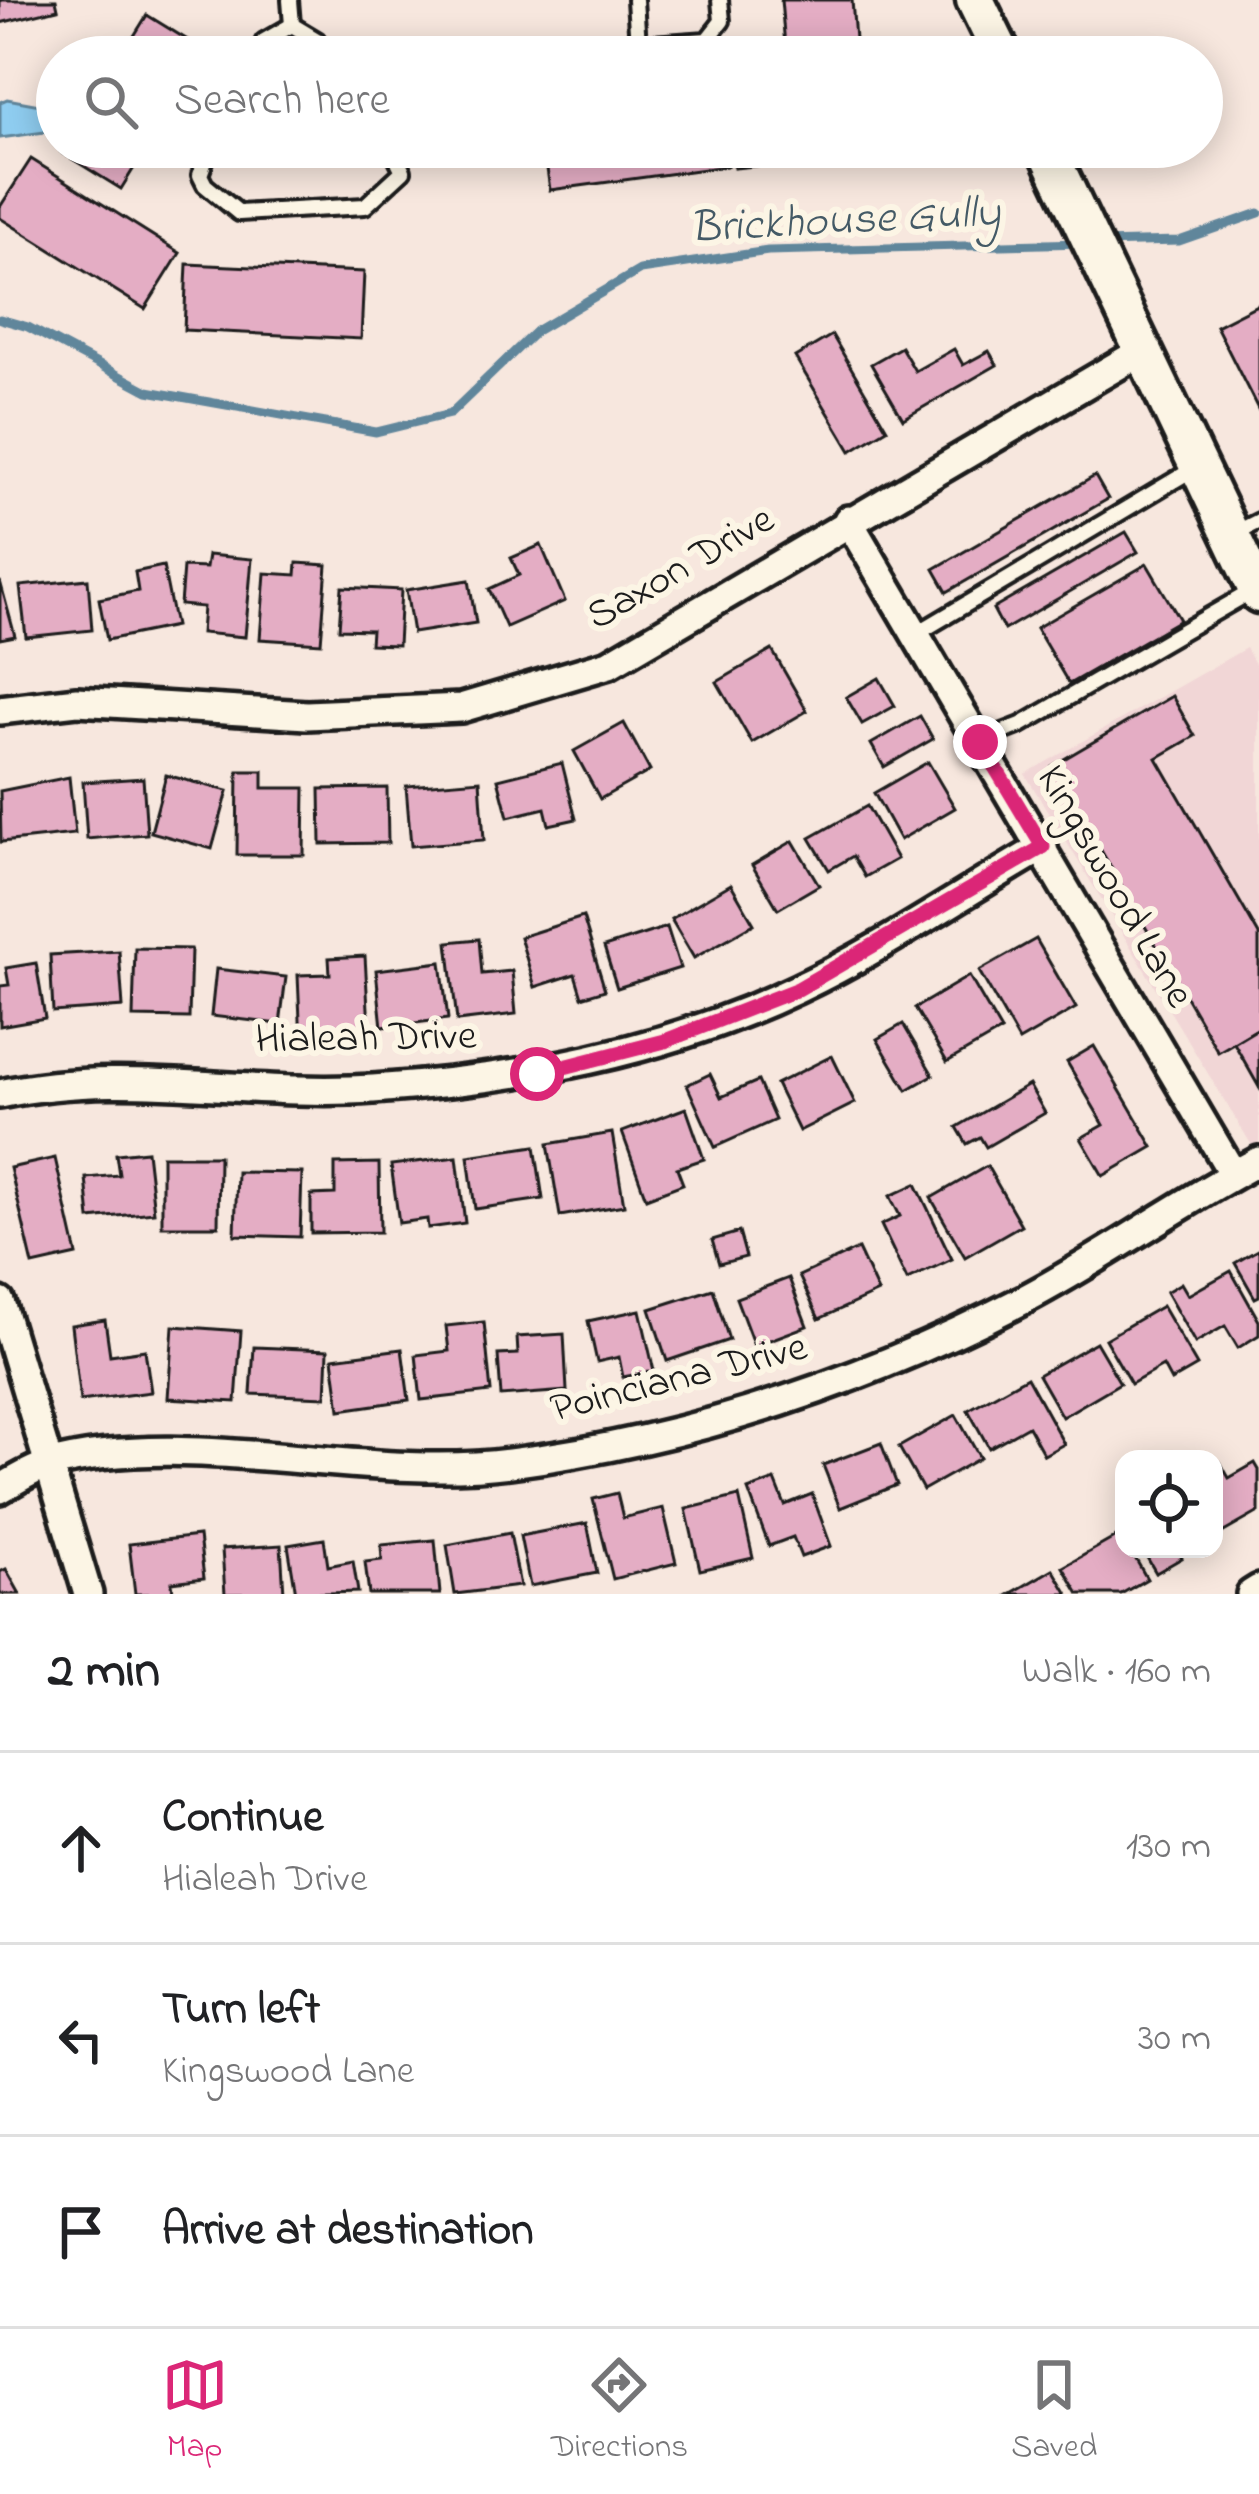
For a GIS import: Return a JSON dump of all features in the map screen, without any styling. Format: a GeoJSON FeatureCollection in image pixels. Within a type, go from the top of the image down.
{"type":"FeatureCollection","features":[{"type":"Feature","properties":{"kind":"street"},"geometry":{"type":"LineString","coordinates":[[975,0],[993,36]]}},
{"type":"Feature","properties":{"kind":"street"},"geometry":{"type":"LineString","coordinates":[[1056,168],[1197,467],[1244,529],[1258,591]]}},
{"type":"Feature","properties":{"kind":"street","name":"Saxon Drive"},"geometry":{"type":"LineString","coordinates":[[0,710],[77,701],[307,715],[461,708],[609,664],[1144,350]]}},
{"type":"Feature","properties":{"kind":"street","name":"Kingswood Lane"},"geometry":{"type":"LineString","coordinates":[[848,520],[1233,1174]]}},
{"type":"Feature","properties":{"kind":"street","name":"Hialeah Drive"},"geometry":{"type":"LineString","coordinates":[[0,1094],[59,1082],[110,1079],[368,1090],[537,1074],[665,1041],[798,989],[1043,847]]}},
{"type":"Feature","properties":{"kind":"street","name":"Poinciana Drive"},"geometry":{"type":"LineString","coordinates":[[0,1489],[46,1465],[136,1452],[367,1466],[505,1464],[652,1439],[884,1368],[1029,1297],[1259,1161]]}},
{"type":"Feature","properties":{"kind":"street"},"geometry":{"type":"LineString","coordinates":[[0,1302],[88,1594]]}},
{"type":"Feature","properties":{"kind":"street"},"geometry":{"type":"LineString","coordinates":[[1251,1594],[1259,1589]]}},
{"type":"Feature","properties":{"kind":"lane"},"geometry":{"type":"LineString","coordinates":[[290,0],[292,25]]}},
{"type":"Feature","properties":{"kind":"lane"},"geometry":{"type":"LineString","coordinates":[[635,0],[637,36]]}},
{"type":"Feature","properties":{"kind":"lane"},"geometry":{"type":"LineString","coordinates":[[710,36],[722,21],[721,0]]}},
{"type":"Feature","properties":{"kind":"lane"},"geometry":{"type":"LineString","coordinates":[[273,36],[292,25]]}},
{"type":"Feature","properties":{"kind":"lane"},"geometry":{"type":"LineString","coordinates":[[292,25],[310,36]]}},
{"type":"Feature","properties":{"kind":"lane"},"geometry":{"type":"LineString","coordinates":[[202,168],[200,175],[239,213],[365,206],[398,182],[402,168]]}},
{"type":"Feature","properties":{"kind":"lane"},"geometry":{"type":"LineString","coordinates":[[916,634],[1197,467]]}},
{"type":"Feature","properties":{"kind":"lane"},"geometry":{"type":"LineString","coordinates":[[980,742],[1021,725],[1258,591]]}},
{"type":"Feature","properties":{"kind":"shaded area"},"geometry":{"type":"Polygon","coordinates":[[[1246,648],[1259,671],[1259,1157],[1025,774],[1246,648]]]}},
{"type":"Feature","properties":{"kind":"water"},"geometry":{"type":"Polygon","coordinates":[[[0,102],[36,104],[36,133],[0,138],[0,102]]]}},
{"type":"Feature","properties":{"kind":"building"},"geometry":{"type":"Polygon","coordinates":[[[0,0],[56,0],[58,9],[0,23],[0,0]]]}},
{"type":"Feature","properties":{"kind":"building"},"geometry":{"type":"Polygon","coordinates":[[[781,0],[852,0],[855,36],[784,36],[781,0]]]}},
{"type":"Feature","properties":{"kind":"building"},"geometry":{"type":"Polygon","coordinates":[[[147,15],[181,36],[134,36],[147,15]]]}},
{"type":"Feature","properties":{"kind":"building"},"geometry":{"type":"Polygon","coordinates":[[[31,159],[36,168],[45,168],[180,253],[145,309],[0,218],[0,207],[31,159]]]}},
{"type":"Feature","properties":{"kind":"building"},"geometry":{"type":"Polygon","coordinates":[[[87,168],[134,168],[121,189],[87,168]]]}},
{"type":"Feature","properties":{"kind":"building"},"geometry":{"type":"Polygon","coordinates":[[[547,168],[712,168],[550,190],[547,168]]]}},
{"type":"Feature","properties":{"kind":"building"},"geometry":{"type":"Polygon","coordinates":[[[187,264],[364,272],[361,339],[184,330],[187,264]]]}},
{"type":"Feature","properties":{"kind":"building"},"geometry":{"type":"Polygon","coordinates":[[[1259,304],[1259,411],[1216,326],[1259,304]]]}},
{"type":"Feature","properties":{"kind":"building"},"geometry":{"type":"Polygon","coordinates":[[[832,335],[887,429],[851,451],[795,357],[832,335]]]}},
{"type":"Feature","properties":{"kind":"building"},"geometry":{"type":"Polygon","coordinates":[[[901,347],[915,371],[954,349],[963,365],[989,351],[997,365],[903,419],[871,364],[901,347]]]}},
{"type":"Feature","properties":{"kind":"building"},"geometry":{"type":"Polygon","coordinates":[[[1095,476],[1108,499],[947,592],[934,569],[1095,476]]]}},
{"type":"Feature","properties":{"kind":"building"},"geometry":{"type":"Polygon","coordinates":[[[1126,532],[1138,552],[1004,630],[993,609],[1126,532]]]}},
{"type":"Feature","properties":{"kind":"building"},"geometry":{"type":"Polygon","coordinates":[[[541,545],[565,601],[506,627],[489,589],[519,575],[511,558],[541,545]]]}},
{"type":"Feature","properties":{"kind":"building"},"geometry":{"type":"Polygon","coordinates":[[[208,555],[252,559],[245,637],[201,633],[203,607],[180,605],[183,567],[206,568],[208,555]]]}},
{"type":"Feature","properties":{"kind":"building"},"geometry":{"type":"Polygon","coordinates":[[[297,563],[327,565],[321,643],[260,639],[265,573],[296,575],[297,563]]]}},
{"type":"Feature","properties":{"kind":"building"},"geometry":{"type":"Polygon","coordinates":[[[1147,564],[1180,620],[1069,684],[1036,628],[1147,564]]]}},
{"type":"Feature","properties":{"kind":"building"},"geometry":{"type":"Polygon","coordinates":[[[163,566],[175,626],[107,640],[99,599],[138,591],[135,572],[163,566]]]}},
{"type":"Feature","properties":{"kind":"building"},"geometry":{"type":"Polygon","coordinates":[[[88,579],[92,630],[26,637],[20,586],[88,579]]]}},
{"type":"Feature","properties":{"kind":"building"},"geometry":{"type":"Polygon","coordinates":[[[469,580],[476,623],[413,633],[406,590],[469,580]]]}},
{"type":"Feature","properties":{"kind":"building"},"geometry":{"type":"Polygon","coordinates":[[[0,581],[15,636],[0,639],[0,581]]]}},
{"type":"Feature","properties":{"kind":"building"},"geometry":{"type":"Polygon","coordinates":[[[342,587],[401,590],[398,645],[370,644],[371,630],[339,629],[342,587]]]}},
{"type":"Feature","properties":{"kind":"building"},"geometry":{"type":"Polygon","coordinates":[[[772,650],[807,711],[752,743],[717,682],[772,650]]]}},
{"type":"Feature","properties":{"kind":"building"},"geometry":{"type":"Polygon","coordinates":[[[879,678],[895,706],[862,724],[846,697],[879,678]]]}},
{"type":"Feature","properties":{"kind":"building"},"geometry":{"type":"Polygon","coordinates":[[[1172,696],[1195,736],[1157,758],[1259,935],[1259,1028],[1218,1052],[1052,766],[1172,696]]]}},
{"type":"Feature","properties":{"kind":"building"},"geometry":{"type":"Polygon","coordinates":[[[920,716],[933,739],[884,767],[871,744],[920,716]]]}},
{"type":"Feature","properties":{"kind":"building"},"geometry":{"type":"Polygon","coordinates":[[[624,723],[650,771],[600,799],[574,751],[624,723]]]}},
{"type":"Feature","properties":{"kind":"building"},"geometry":{"type":"Polygon","coordinates":[[[928,762],[955,808],[900,840],[874,793],[928,762]]]}},
{"type":"Feature","properties":{"kind":"building"},"geometry":{"type":"Polygon","coordinates":[[[562,763],[576,819],[549,825],[545,808],[508,817],[498,779],[562,763]]]}},
{"type":"Feature","properties":{"kind":"building"},"geometry":{"type":"Polygon","coordinates":[[[238,771],[263,771],[263,788],[305,788],[304,855],[237,855],[238,771]]]}},
{"type":"Feature","properties":{"kind":"building"},"geometry":{"type":"Polygon","coordinates":[[[166,775],[228,791],[212,849],[151,832],[166,775]]]}},
{"type":"Feature","properties":{"kind":"building"},"geometry":{"type":"Polygon","coordinates":[[[69,777],[75,834],[1,842],[0,791],[69,777]]]}},
{"type":"Feature","properties":{"kind":"building"},"geometry":{"type":"Polygon","coordinates":[[[143,778],[147,834],[87,839],[83,782],[143,778]]]}},
{"type":"Feature","properties":{"kind":"building"},"geometry":{"type":"Polygon","coordinates":[[[480,780],[484,840],[411,846],[406,786],[480,780]]]}},
{"type":"Feature","properties":{"kind":"building"},"geometry":{"type":"Polygon","coordinates":[[[387,788],[388,843],[321,844],[320,789],[387,788]]]}},
{"type":"Feature","properties":{"kind":"building"},"geometry":{"type":"Polygon","coordinates":[[[867,806],[897,859],[865,877],[853,856],[829,870],[810,838],[867,806]]]}},
{"type":"Feature","properties":{"kind":"building"},"geometry":{"type":"Polygon","coordinates":[[[793,841],[819,885],[778,909],[752,865],[793,841]]]}},
{"type":"Feature","properties":{"kind":"building"},"geometry":{"type":"Polygon","coordinates":[[[731,884],[754,924],[694,958],[671,919],[731,884]]]}},
{"type":"Feature","properties":{"kind":"building"},"geometry":{"type":"Polygon","coordinates":[[[583,917],[605,990],[582,997],[575,974],[535,987],[520,937],[583,917]]]}},
{"type":"Feature","properties":{"kind":"building"},"geometry":{"type":"Polygon","coordinates":[[[667,927],[680,968],[617,988],[604,947],[667,927]]]}},
{"type":"Feature","properties":{"kind":"building"},"geometry":{"type":"Polygon","coordinates":[[[479,939],[482,974],[512,971],[516,1014],[457,1021],[448,942],[479,939]]]}},
{"type":"Feature","properties":{"kind":"building"},"geometry":{"type":"Polygon","coordinates":[[[1036,939],[1076,1008],[1019,1041],[979,971],[1036,939]]]}},
{"type":"Feature","properties":{"kind":"building"},"geometry":{"type":"Polygon","coordinates":[[[135,948],[191,949],[189,1018],[133,1017],[135,948]]]}},
{"type":"Feature","properties":{"kind":"building"},"geometry":{"type":"Polygon","coordinates":[[[119,951],[123,1007],[53,1012],[50,955],[119,951]]]}},
{"type":"Feature","properties":{"kind":"building"},"geometry":{"type":"Polygon","coordinates":[[[365,956],[369,1027],[329,1029],[330,1040],[301,1042],[298,975],[330,974],[329,958],[365,956]]]}},
{"type":"Feature","properties":{"kind":"building"},"geometry":{"type":"Polygon","coordinates":[[[441,962],[448,1019],[382,1027],[376,970],[441,962]]]}},
{"type":"Feature","properties":{"kind":"building"},"geometry":{"type":"Polygon","coordinates":[[[36,963],[45,1018],[0,1026],[0,986],[9,985],[6,968],[36,963]]]}},
{"type":"Feature","properties":{"kind":"building"},"geometry":{"type":"Polygon","coordinates":[[[216,969],[286,977],[280,1024],[211,1016],[216,969]]]}},
{"type":"Feature","properties":{"kind":"building"},"geometry":{"type":"Polygon","coordinates":[[[969,976],[1001,1031],[947,1062],[915,1008],[969,976]]]}},
{"type":"Feature","properties":{"kind":"building"},"geometry":{"type":"Polygon","coordinates":[[[903,1024],[933,1075],[907,1090],[877,1039],[903,1024]]]}},
{"type":"Feature","properties":{"kind":"building"},"geometry":{"type":"Polygon","coordinates":[[[1259,1028],[1259,1087],[1234,1043],[1259,1028]]]}},
{"type":"Feature","properties":{"kind":"building"},"geometry":{"type":"Polygon","coordinates":[[[1094,1046],[1153,1147],[1103,1176],[1081,1138],[1104,1125],[1067,1062],[1094,1046]]]}},
{"type":"Feature","properties":{"kind":"building"},"geometry":{"type":"Polygon","coordinates":[[[832,1056],[855,1103],[799,1131],[776,1084],[832,1056]]]}},
{"type":"Feature","properties":{"kind":"building"},"geometry":{"type":"Polygon","coordinates":[[[710,1074],[721,1097],[758,1081],[775,1120],[715,1147],[687,1085],[710,1074]]]}},
{"type":"Feature","properties":{"kind":"building"},"geometry":{"type":"Polygon","coordinates":[[[1029,1085],[1045,1113],[986,1147],[980,1137],[967,1144],[957,1127],[1029,1085]]]}},
{"type":"Feature","properties":{"kind":"building"},"geometry":{"type":"Polygon","coordinates":[[[686,1108],[704,1159],[677,1168],[683,1184],[646,1198],[622,1132],[686,1108]]]}},
{"type":"Feature","properties":{"kind":"building"},"geometry":{"type":"Polygon","coordinates":[[[612,1133],[624,1205],[560,1216],[548,1144],[612,1133]]]}},
{"type":"Feature","properties":{"kind":"building"},"geometry":{"type":"Polygon","coordinates":[[[535,1146],[543,1199],[475,1209],[468,1156],[535,1146]]]}},
{"type":"Feature","properties":{"kind":"building"},"geometry":{"type":"Polygon","coordinates":[[[147,1151],[154,1212],[90,1219],[86,1178],[119,1175],[116,1154],[147,1151]]]}},
{"type":"Feature","properties":{"kind":"building"},"geometry":{"type":"Polygon","coordinates":[[[162,1156],[219,1156],[218,1226],[162,1226],[162,1156]]]}},
{"type":"Feature","properties":{"kind":"building"},"geometry":{"type":"Polygon","coordinates":[[[457,1157],[465,1223],[428,1228],[427,1219],[399,1223],[391,1165],[457,1157]]]}},
{"type":"Feature","properties":{"kind":"building"},"geometry":{"type":"Polygon","coordinates":[[[55,1158],[77,1255],[33,1265],[10,1168],[55,1158]]]}},
{"type":"Feature","properties":{"kind":"building"},"geometry":{"type":"Polygon","coordinates":[[[379,1163],[380,1232],[311,1233],[311,1195],[335,1194],[335,1164],[379,1163]]]}},
{"type":"Feature","properties":{"kind":"building"},"geometry":{"type":"Polygon","coordinates":[[[987,1166],[1021,1225],[965,1257],[931,1198],[987,1166]]]}},
{"type":"Feature","properties":{"kind":"building"},"geometry":{"type":"Polygon","coordinates":[[[237,1172],[302,1173],[300,1237],[235,1235],[237,1172]]]}},
{"type":"Feature","properties":{"kind":"building"},"geometry":{"type":"Polygon","coordinates":[[[916,1184],[952,1259],[907,1280],[881,1225],[900,1216],[890,1196],[916,1184]]]}},
{"type":"Feature","properties":{"kind":"building"},"geometry":{"type":"Polygon","coordinates":[[[739,1232],[746,1257],[719,1264],[712,1240],[739,1232]]]}},
{"type":"Feature","properties":{"kind":"building"},"geometry":{"type":"Polygon","coordinates":[[[858,1249],[878,1292],[819,1319],[799,1276],[858,1249]]]}},
{"type":"Feature","properties":{"kind":"building"},"geometry":{"type":"Polygon","coordinates":[[[1259,1249],[1259,1296],[1255,1298],[1235,1263],[1259,1249]]]}},
{"type":"Feature","properties":{"kind":"building"},"geometry":{"type":"Polygon","coordinates":[[[1231,1271],[1259,1321],[1259,1335],[1238,1348],[1225,1326],[1195,1343],[1166,1292],[1181,1283],[1188,1295],[1231,1271]]]}},
{"type":"Feature","properties":{"kind":"building"},"geometry":{"type":"Polygon","coordinates":[[[789,1278],[807,1326],[754,1346],[736,1298],[789,1278]]]}},
{"type":"Feature","properties":{"kind":"building"},"geometry":{"type":"Polygon","coordinates":[[[713,1289],[729,1340],[667,1361],[650,1309],[713,1289]]]}},
{"type":"Feature","properties":{"kind":"building"},"geometry":{"type":"Polygon","coordinates":[[[1162,1306],[1197,1366],[1171,1381],[1163,1366],[1131,1384],[1105,1339],[1162,1306]]]}},
{"type":"Feature","properties":{"kind":"building"},"geometry":{"type":"Polygon","coordinates":[[[640,1310],[654,1371],[623,1377],[619,1357],[597,1362],[588,1321],[640,1310]]]}},
{"type":"Feature","properties":{"kind":"building"},"geometry":{"type":"Polygon","coordinates":[[[105,1320],[110,1355],[145,1350],[151,1392],[80,1401],[71,1325],[105,1320]]]}},
{"type":"Feature","properties":{"kind":"building"},"geometry":{"type":"Polygon","coordinates":[[[484,1322],[491,1392],[421,1400],[416,1355],[449,1351],[446,1326],[484,1322]]]}},
{"type":"Feature","properties":{"kind":"building"},"geometry":{"type":"Polygon","coordinates":[[[173,1326],[241,1331],[236,1402],[168,1398],[173,1326]]]}},
{"type":"Feature","properties":{"kind":"building"},"geometry":{"type":"Polygon","coordinates":[[[564,1334],[567,1391],[501,1396],[498,1355],[518,1354],[517,1337],[564,1334]]]}},
{"type":"Feature","properties":{"kind":"building"},"geometry":{"type":"Polygon","coordinates":[[[1096,1342],[1120,1383],[1062,1417],[1038,1375],[1096,1342]]]}},
{"type":"Feature","properties":{"kind":"building"},"geometry":{"type":"Polygon","coordinates":[[[254,1347],[328,1350],[326,1397],[251,1394],[254,1347]]]}},
{"type":"Feature","properties":{"kind":"building"},"geometry":{"type":"Polygon","coordinates":[[[402,1349],[409,1400],[340,1410],[333,1358],[402,1349]]]}},
{"type":"Feature","properties":{"kind":"building"},"geometry":{"type":"Polygon","coordinates":[[[1027,1377],[1064,1444],[1044,1455],[1028,1426],[989,1448],[968,1410],[1027,1377]]]}},
{"type":"Feature","properties":{"kind":"building"},"geometry":{"type":"Polygon","coordinates":[[[956,1415],[980,1458],[923,1490],[899,1447],[956,1415]]]}},
{"type":"Feature","properties":{"kind":"building"},"geometry":{"type":"Polygon","coordinates":[[[881,1443],[897,1485],[840,1508],[823,1465],[881,1443]]]}},
{"type":"Feature","properties":{"kind":"building"},"geometry":{"type":"Polygon","coordinates":[[[1255,1463],[1259,1512],[1223,1532],[1223,1467],[1229,1478],[1255,1463]]]}},
{"type":"Feature","properties":{"kind":"building"},"geometry":{"type":"Polygon","coordinates":[[[775,1480],[785,1505],[812,1494],[831,1546],[801,1557],[793,1537],[769,1546],[748,1490],[775,1480]]]}},
{"type":"Feature","properties":{"kind":"building"},"geometry":{"type":"Polygon","coordinates":[[[617,1493],[623,1518],[663,1508],[676,1563],[613,1579],[593,1499],[617,1493]]]}},
{"type":"Feature","properties":{"kind":"building"},"geometry":{"type":"Polygon","coordinates":[[[739,1496],[753,1558],[700,1570],[686,1509],[739,1496]]]}},
{"type":"Feature","properties":{"kind":"building"},"geometry":{"type":"Polygon","coordinates":[[[587,1523],[597,1573],[530,1586],[520,1536],[587,1523]]]}},
{"type":"Feature","properties":{"kind":"building"},"geometry":{"type":"Polygon","coordinates":[[[510,1533],[520,1586],[455,1594],[447,1545],[510,1533]]]}},
{"type":"Feature","properties":{"kind":"building"},"geometry":{"type":"Polygon","coordinates":[[[199,1536],[204,1578],[172,1582],[173,1594],[135,1594],[129,1544],[199,1536]]]}},
{"type":"Feature","properties":{"kind":"building"},"geometry":{"type":"Polygon","coordinates":[[[1115,1537],[1115,1558],[1135,1558],[1147,1579],[1121,1594],[1079,1594],[1063,1567],[1115,1537]]]}},
{"type":"Feature","properties":{"kind":"building"},"geometry":{"type":"Polygon","coordinates":[[[324,1539],[328,1566],[353,1561],[358,1592],[296,1594],[288,1545],[324,1539]]]}},
{"type":"Feature","properties":{"kind":"building"},"geometry":{"type":"Polygon","coordinates":[[[435,1540],[440,1594],[369,1594],[365,1562],[382,1560],[381,1545],[435,1540]]]}},
{"type":"Feature","properties":{"kind":"building"},"geometry":{"type":"Polygon","coordinates":[[[281,1545],[284,1594],[225,1594],[222,1549],[281,1545]]]}},
{"type":"Feature","properties":{"kind":"building"},"geometry":{"type":"Polygon","coordinates":[[[1147,1558],[1182,1558],[1156,1573],[1147,1558]]]}},
{"type":"Feature","properties":{"kind":"building"},"geometry":{"type":"Polygon","coordinates":[[[6,1569],[20,1594],[0,1594],[0,1572],[6,1569]]]}},
{"type":"Feature","properties":{"kind":"building"},"geometry":{"type":"Polygon","coordinates":[[[1053,1569],[1068,1594],[1010,1594],[1053,1569]]]}},
{"type":"Feature","properties":{"kind":"waterway","name":"Brickhouse Gully"},"geometry":{"type":"LineString","coordinates":[[1101,243],[1179,241],[1259,213]]}},
{"type":"Feature","properties":{"kind":"waterway","name":"Brickhouse Gully"},"geometry":{"type":"LineString","coordinates":[[0,319],[28,327],[148,391],[376,432],[450,414],[536,331],[640,270],[768,251],[1084,243]]}},
{"type":"Feature","properties":{"kind":"route"},"geometry":{"type":"LineString","coordinates":[[537,1074],[665,1041],[798,989],[1043,847],[980,742]]}}]}
